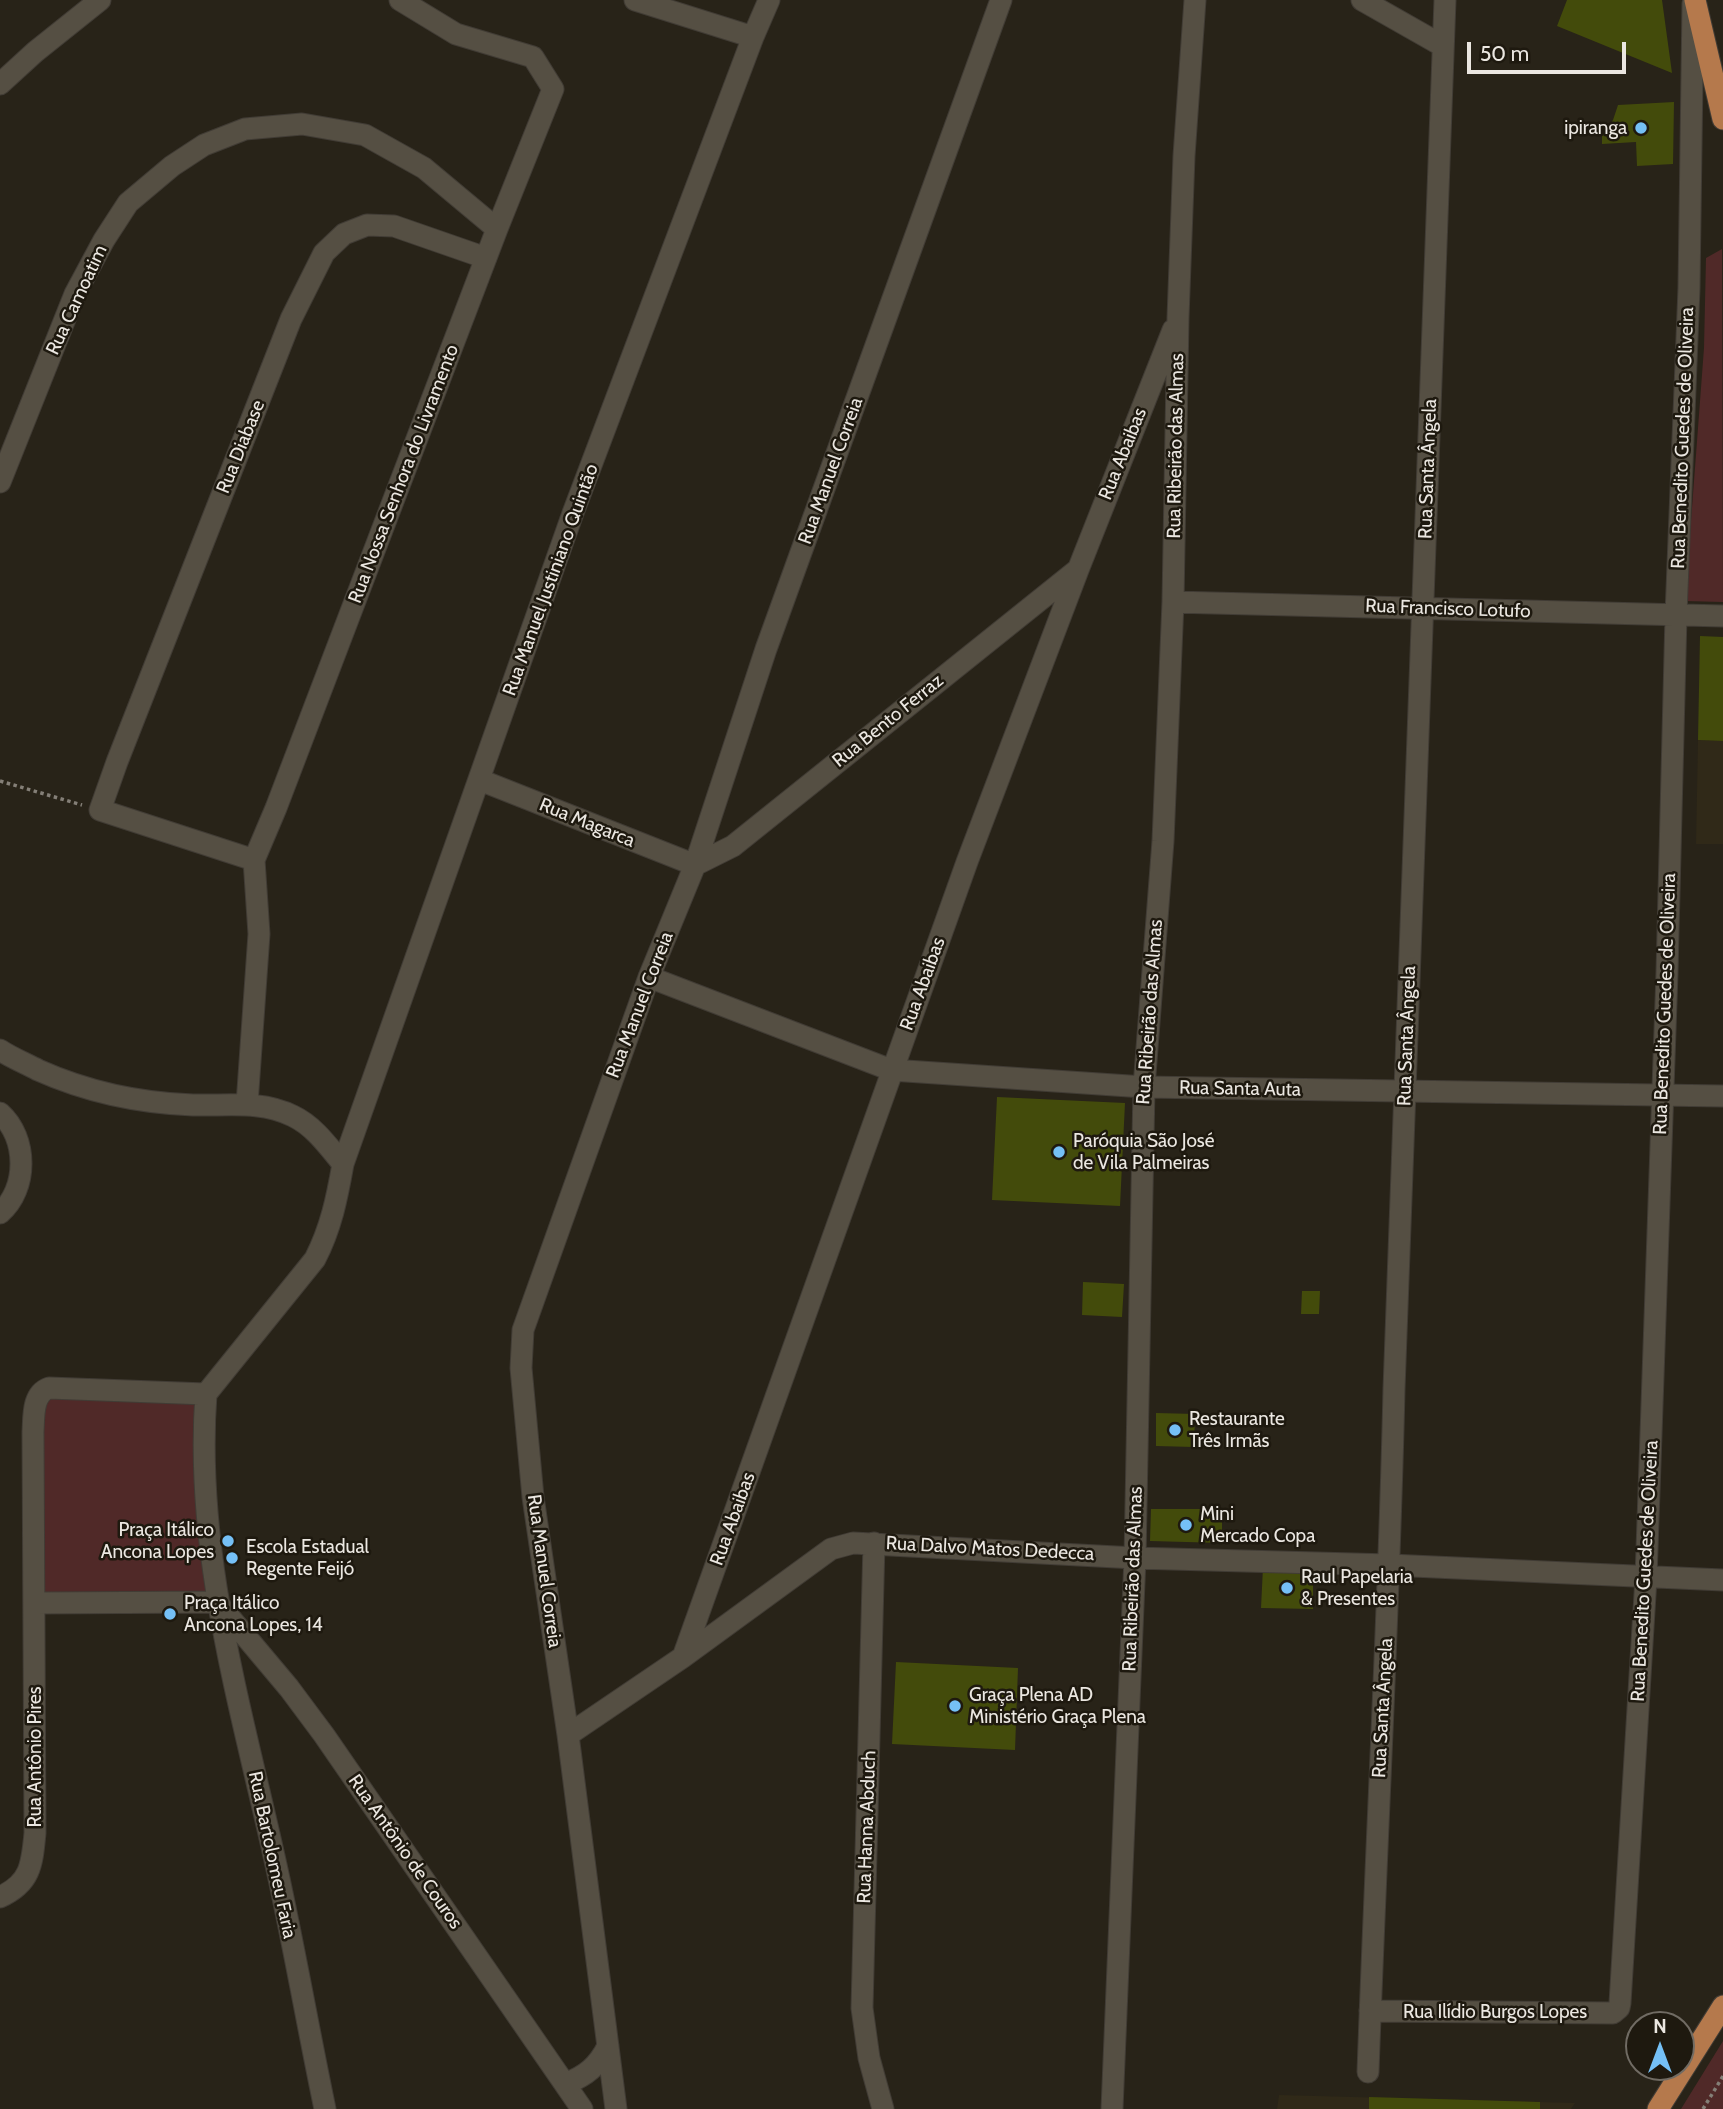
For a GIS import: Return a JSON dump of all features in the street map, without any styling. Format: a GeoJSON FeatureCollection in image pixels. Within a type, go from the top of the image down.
{"type":"FeatureCollection","features":[{"type":"Feature","properties":{"kind":"main road"},"geometry":{"type":"LineString","coordinates":[[1694,0],[1723,119]]}},
{"type":"Feature","properties":{"kind":"main road"},"geometry":{"type":"LineString","coordinates":[[1658,2109],[1723,2006]]}},
{"type":"Feature","properties":{"kind":"street"},"geometry":{"type":"LineString","coordinates":[[0,83],[100,0]]}},
{"type":"Feature","properties":{"kind":"street","name":"Rua Nossa Senhora do Livramento"},"geometry":{"type":"LineString","coordinates":[[254,860],[553,89],[533,57],[456,34],[400,0]]}},
{"type":"Feature","properties":{"kind":"street"},"geometry":{"type":"LineString","coordinates":[[635,0],[753,37]]}},
{"type":"Feature","properties":{"kind":"street","name":"Rua Manuel Justiniano Quintão"},"geometry":{"type":"LineString","coordinates":[[206,1394],[315,1259],[327,1236],[343,1164],[573,513],[769,0]]}},
{"type":"Feature","properties":{"kind":"street","name":"Rua Manuel Correia"},"geometry":{"type":"LineString","coordinates":[[616,2109],[568,1735],[533,1497],[521,1348],[523,1330],[649,977],[695,865],[766,649],[1001,0]]}},
{"type":"Feature","properties":{"kind":"street","name":"Rua Ribeirão das Almas"},"geometry":{"type":"LineString","coordinates":[[1112,2109],[1135,1558],[1144,1087],[1163,842],[1173,602],[1184,156],[1195,0]]}},
{"type":"Feature","properties":{"kind":"street"},"geometry":{"type":"LineString","coordinates":[[1362,0],[1443,46]]}},
{"type":"Feature","properties":{"kind":"street","name":"Rua Santa Ângela"},"geometry":{"type":"LineString","coordinates":[[1368,2072],[1390,1565],[1394,1389],[1445,0]]}},
{"type":"Feature","properties":{"kind":"street","name":"Rua Benedito Guedes de Oliveira"},"geometry":{"type":"LineString","coordinates":[[1619,2008],[1646,1578],[1689,288],[1694,0]]}},
{"type":"Feature","properties":{"kind":"street","name":"Rua Camoatim"},"geometry":{"type":"LineString","coordinates":[[0,483],[75,294],[104,240],[128,203],[172,166],[204,145],[245,130],[302,124],[365,135],[424,168],[497,229]]}},
{"type":"Feature","properties":{"kind":"street","name":"Rua Diabase"},"geometry":{"type":"LineString","coordinates":[[100,810],[291,319],[324,253],[344,234],[367,225],[394,226],[486,258]]}},
{"type":"Feature","properties":{"kind":"street","name":"Rua Abaibas"},"geometry":{"type":"LineString","coordinates":[[683,1657],[891,1070],[1078,570],[1178,318]]}},
{"type":"Feature","properties":{"kind":"street","name":"Rua Bento Ferraz"},"geometry":{"type":"LineString","coordinates":[[695,865],[733,846],[1078,570]]}},
{"type":"Feature","properties":{"kind":"street","name":"Rua Francisco Lotufo"},"geometry":{"type":"LineString","coordinates":[[1173,602],[1723,616]]}},
{"type":"Feature","properties":{"kind":"street","name":"Rua Magarca"},"geometry":{"type":"LineString","coordinates":[[480,780],[695,865]]}},
{"type":"Feature","properties":{"kind":"street"},"geometry":{"type":"LineString","coordinates":[[100,810],[254,860],[259,934],[247,1104]]}},
{"type":"Feature","properties":{"kind":"street","name":"Rua Santa Auta"},"geometry":{"type":"LineString","coordinates":[[649,977],[891,1070],[1144,1087],[1723,1096]]}},
{"type":"Feature","properties":{"kind":"street"},"geometry":{"type":"LineString","coordinates":[[0,1050],[70,1084],[125,1099],[193,1105],[247,1104],[275,1110],[294,1117],[317,1132],[343,1164]]}},
{"type":"Feature","properties":{"kind":"street"},"geometry":{"type":"LineString","coordinates":[[0,1113],[6,1118],[16,1138],[21,1161],[20,1178],[10,1205],[0,1213]]}},
{"type":"Feature","properties":{"kind":"street","name":"Rua Antônio Pires"},"geometry":{"type":"LineString","coordinates":[[0,1897],[9,1881],[27,1876],[33,1858],[33,1432],[34,1412],[42,1390],[49,1388],[206,1394]]}},
{"type":"Feature","properties":{"kind":"street","name":"Rua Bartolomeu Faria"},"geometry":{"type":"LineString","coordinates":[[206,1394],[206,1497],[217,1602],[276,1865],[326,2109]]}},
{"type":"Feature","properties":{"kind":"street","name":"Rua Dalvo Matos Dedecca"},"geometry":{"type":"LineString","coordinates":[[568,1735],[683,1657],[831,1549],[853,1543],[1135,1558],[1390,1565],[1723,1580]]}},
{"type":"Feature","properties":{"kind":"street","name":"Rua Hanna Abduch"},"geometry":{"type":"LineString","coordinates":[[874,1543],[862,2008],[869,2058],[883,2109]]}},
{"type":"Feature","properties":{"kind":"street"},"geometry":{"type":"LineString","coordinates":[[34,1603],[217,1602]]}},
{"type":"Feature","properties":{"kind":"street","name":"Rua Antônio de Couros"},"geometry":{"type":"LineString","coordinates":[[217,1602],[289,1688],[324,1735],[582,2109]]}},
{"type":"Feature","properties":{"kind":"street","name":"Rua Ilídio Burgos Lopes"},"geometry":{"type":"LineString","coordinates":[[1370,2011],[1613,2013],[1619,2008]]}},
{"type":"Feature","properties":{"kind":"street"},"geometry":{"type":"LineString","coordinates":[[565,2084],[590,2072],[601,2061],[608,2046]]}},
{"type":"Feature","properties":{"kind":"path"},"geometry":{"type":"LineString","coordinates":[[0,781],[100,810]]}},
{"type":"Feature","properties":{"kind":"path"},"geometry":{"type":"LineString","coordinates":[[1703,2109],[1723,2076]]}},
{"type":"Feature","properties":{"kind":"shaded area"},"geometry":{"type":"Polygon","coordinates":[[[1722,249],[1723,602],[1685,601],[1704,348],[1706,258],[1722,249]]]}},
{"type":"Feature","properties":{"kind":"shaded area"},"geometry":{"type":"Polygon","coordinates":[[[1698,740],[1723,741],[1723,844],[1696,844],[1698,740]]]}},
{"type":"Feature","properties":{"kind":"shaded area"},"geometry":{"type":"Polygon","coordinates":[[[42,1390],[206,1394],[217,1602],[34,1603],[42,1390]]]}},
{"type":"Feature","properties":{"kind":"shaded area"},"geometry":{"type":"Polygon","coordinates":[[[1723,2041],[1723,2109],[1681,2109],[1723,2041]]]}},
{"type":"Feature","properties":{"kind":"shaded area"},"geometry":{"type":"Polygon","coordinates":[[[1279,2095],[1575,2103],[1571,2109],[1277,2109],[1279,2095]]]}},
{"type":"Feature","properties":{"kind":"building"},"geometry":{"type":"Polygon","coordinates":[[[1567,0],[1662,0],[1672,73],[1557,26],[1567,0]]]}},
{"type":"Feature","properties":{"kind":"building","name":"ipiranga"},"geometry":{"type":"Polygon","coordinates":[[[1674,102],[1673,164],[1637,166],[1636,142],[1602,144],[1602,136],[1613,120],[1618,105],[1674,102]]]}},
{"type":"Feature","properties":{"kind":"building"},"geometry":{"type":"Polygon","coordinates":[[[1700,636],[1723,637],[1723,741],[1698,740],[1700,636]]]}},
{"type":"Feature","properties":{"kind":"building","name":"Paróquia São José de Vila Palmeiras"},"geometry":{"type":"Polygon","coordinates":[[[997,1097],[1125,1103],[1120,1206],[992,1200],[997,1097]]]}},
{"type":"Feature","properties":{"kind":"building"},"geometry":{"type":"Polygon","coordinates":[[[1083,1282],[1124,1284],[1122,1317],[1082,1315],[1083,1282]]]}},
{"type":"Feature","properties":{"kind":"building"},"geometry":{"type":"Polygon","coordinates":[[[1302,1291],[1320,1291],[1319,1314],[1301,1314],[1302,1291]]]}},
{"type":"Feature","properties":{"kind":"building","name":"Restaurante Três Irmãs"},"geometry":{"type":"Polygon","coordinates":[[[1156,1413],[1195,1414],[1194,1447],[1156,1446],[1156,1413]]]}},
{"type":"Feature","properties":{"kind":"building","name":"Mini Mercado Copa"},"geometry":{"type":"Polygon","coordinates":[[[1151,1509],[1222,1509],[1222,1543],[1150,1541],[1151,1509]]]}},
{"type":"Feature","properties":{"kind":"building","name":"Raul Papelaria & Presentes"},"geometry":{"type":"Polygon","coordinates":[[[1263,1567],[1313,1568],[1313,1609],[1261,1608],[1263,1567]]]}},
{"type":"Feature","properties":{"kind":"building","name":"Graça Plena AD Ministério Graça Plena"},"geometry":{"type":"Polygon","coordinates":[[[896,1662],[1018,1668],[1015,1750],[892,1744],[896,1662]]]}},
{"type":"Feature","properties":{"kind":"building"},"geometry":{"type":"Polygon","coordinates":[[[1369,2097],[1540,2102],[1540,2109],[1369,2109],[1369,2097]]]}},
{"type":"Feature","properties":{"kind":"place","name":"ipiranga"},"geometry":{"type":"Point","coordinates":[1641,128]}},
{"type":"Feature","properties":{"kind":"place","name":"Paróquia São José de Vila Palmeiras"},"geometry":{"type":"Point","coordinates":[1059,1152]}},
{"type":"Feature","properties":{"kind":"place","name":"Restaurante Três Irmãs"},"geometry":{"type":"Point","coordinates":[1175,1430]}},
{"type":"Feature","properties":{"kind":"place","name":"Mini Mercado Copa"},"geometry":{"type":"Point","coordinates":[1186,1525]}},
{"type":"Feature","properties":{"kind":"place","name":"Praça Itálico Ancona Lopes"},"geometry":{"type":"Point","coordinates":[228,1541]}},
{"type":"Feature","properties":{"kind":"place","name":"Escola Estadual Regente Feijó"},"geometry":{"type":"Point","coordinates":[232,1558]}},
{"type":"Feature","properties":{"kind":"place","name":"Raul Papelaria & Presentes"},"geometry":{"type":"Point","coordinates":[1287,1588]}},
{"type":"Feature","properties":{"kind":"place","name":"Praça Itálico Ancona Lopes, 14"},"geometry":{"type":"Point","coordinates":[170,1614]}},
{"type":"Feature","properties":{"kind":"place","name":"Graça Plena AD Ministério Graça Plena"},"geometry":{"type":"Point","coordinates":[955,1706]}}]}
